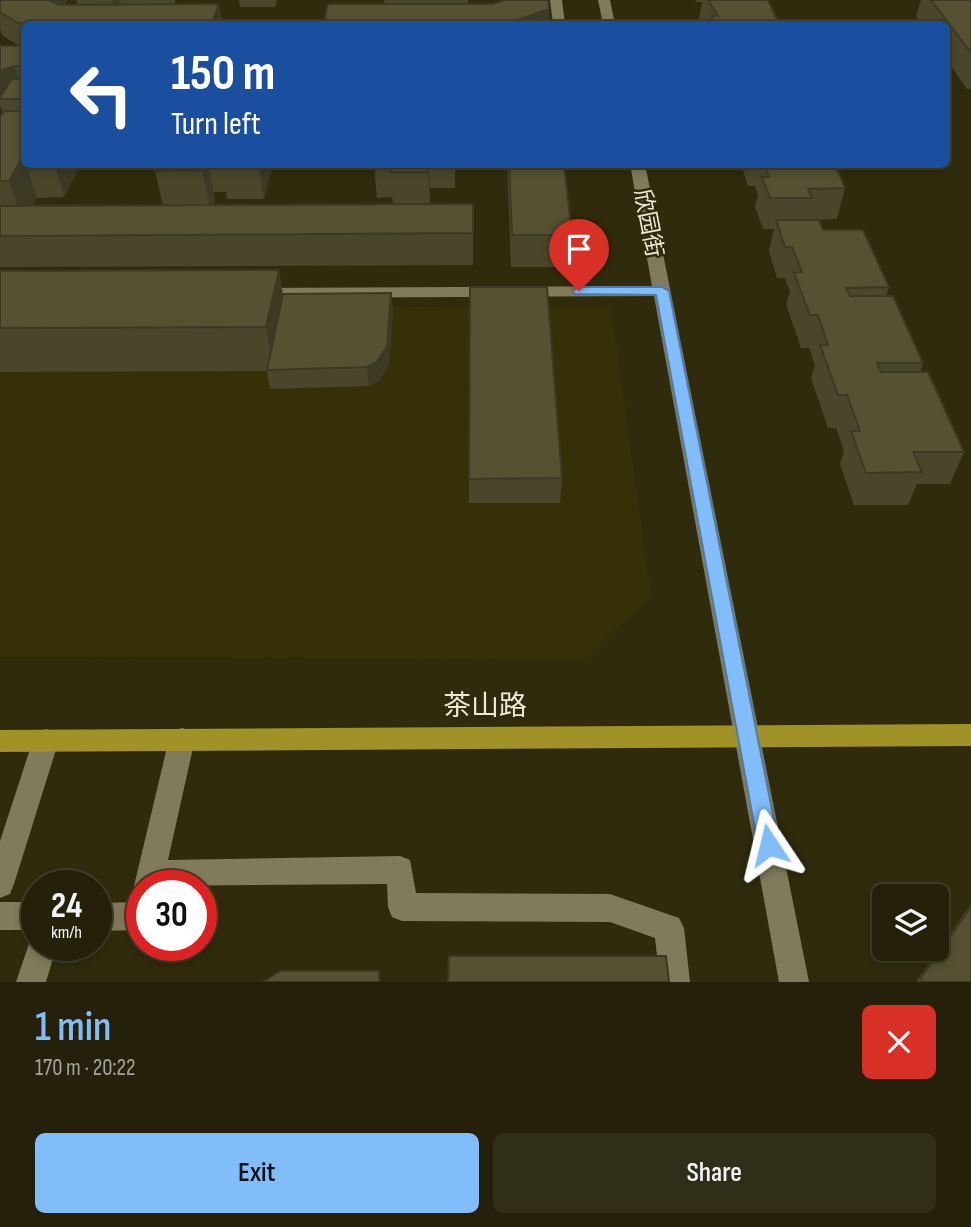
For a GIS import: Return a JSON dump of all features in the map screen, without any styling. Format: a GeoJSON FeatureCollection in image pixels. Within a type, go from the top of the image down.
{"type":"FeatureCollection","features":[{"type":"Feature","properties":{"kind":"main road","name":"茶山路"},"geometry":{"type":"LineString","coordinates":[[0,741],[748,735],[971,736]]}},
{"type":"Feature","properties":{"kind":"street"},"geometry":{"type":"LineString","coordinates":[[556,0],[559,21]]}},
{"type":"Feature","properties":{"kind":"street"},"geometry":{"type":"LineString","coordinates":[[604,0],[608,21]]}},
{"type":"Feature","properties":{"kind":"street","name":"欣园街"},"geometry":{"type":"LineString","coordinates":[[638,168],[794,982]]}},
{"type":"Feature","properties":{"kind":"street"},"geometry":{"type":"LineString","coordinates":[[234,293],[662,291]]}},
{"type":"Feature","properties":{"kind":"street"},"geometry":{"type":"LineString","coordinates":[[152,870],[182,739]]}},
{"type":"Feature","properties":{"kind":"street"},"geometry":{"type":"LineString","coordinates":[[0,884],[46,740]]}},
{"type":"Feature","properties":{"kind":"street"},"geometry":{"type":"LineString","coordinates":[[217,877],[400,870],[402,907],[610,908],[669,928],[675,982]]}},
{"type":"Feature","properties":{"kind":"street"},"geometry":{"type":"LineString","coordinates":[[0,916],[21,916]]}},
{"type":"Feature","properties":{"kind":"street"},"geometry":{"type":"LineString","coordinates":[[31,982],[37,961]]}},
{"type":"Feature","properties":{"kind":"shaded area"},"geometry":{"type":"Polygon","coordinates":[[[611,306],[651,597],[585,658],[0,657],[0,309],[611,306]]]}},
{"type":"Feature","properties":{"kind":"building"},"geometry":{"type":"Polygon","coordinates":[[[0,0],[49,0],[59,5],[219,4],[212,21],[18,23],[0,12],[0,0]]]}},
{"type":"Feature","properties":{"kind":"building"},"geometry":{"type":"Polygon","coordinates":[[[504,0],[548,0],[549,9],[515,21],[324,21],[328,4],[493,4],[504,0]]]}},
{"type":"Feature","properties":{"kind":"building"},"geometry":{"type":"Polygon","coordinates":[[[708,0],[768,0],[778,21],[714,21],[712,16],[718,16],[708,0]]]}},
{"type":"Feature","properties":{"kind":"building"},"geometry":{"type":"Polygon","coordinates":[[[931,0],[971,0],[971,53],[950,25],[950,21],[947,21],[931,0]]]}},
{"type":"Feature","properties":{"kind":"building"},"geometry":{"type":"Polygon","coordinates":[[[222,20],[261,20],[261,21],[222,20]]]}},
{"type":"Feature","properties":{"kind":"building"},"geometry":{"type":"Polygon","coordinates":[[[284,20],[324,20],[324,21],[284,20]]]}},
{"type":"Feature","properties":{"kind":"building"},"geometry":{"type":"Polygon","coordinates":[[[0,46],[21,46],[21,66],[0,71],[0,46]]]}},
{"type":"Feature","properties":{"kind":"building"},"geometry":{"type":"Polygon","coordinates":[[[12,79],[21,79],[21,99],[0,97],[12,79]]]}},
{"type":"Feature","properties":{"kind":"building"},"geometry":{"type":"Polygon","coordinates":[[[4,111],[21,111],[21,160],[9,181],[0,181],[0,117],[4,111]]]}},
{"type":"Feature","properties":{"kind":"building"},"geometry":{"type":"Polygon","coordinates":[[[156,168],[203,168],[202,170],[155,171],[156,168]]]}},
{"type":"Feature","properties":{"kind":"building"},"geometry":{"type":"Polygon","coordinates":[[[390,168],[428,168],[428,172],[390,172],[390,168]]]}},
{"type":"Feature","properties":{"kind":"building"},"geometry":{"type":"Polygon","coordinates":[[[509,168],[564,168],[572,235],[512,235],[509,168]]]}},
{"type":"Feature","properties":{"kind":"building"},"geometry":{"type":"Polygon","coordinates":[[[766,168],[837,168],[845,188],[808,189],[812,198],[770,198],[762,177],[769,177],[766,168]]]}},
{"type":"Feature","properties":{"kind":"building"},"geometry":{"type":"Polygon","coordinates":[[[473,204],[473,233],[0,236],[0,206],[473,204]]]}},
{"type":"Feature","properties":{"kind":"building"},"geometry":{"type":"Polygon","coordinates":[[[776,220],[819,220],[823,230],[863,230],[889,287],[846,288],[850,296],[893,296],[923,363],[877,363],[881,372],[928,372],[964,452],[913,452],[922,472],[866,473],[851,431],[860,431],[847,395],[838,395],[820,345],[828,345],[818,315],[810,315],[794,273],[802,272],[792,247],[785,247],[776,220]]]}},
{"type":"Feature","properties":{"kind":"building"},"geometry":{"type":"Polygon","coordinates":[[[279,270],[266,327],[0,328],[0,271],[279,270]]]}},
{"type":"Feature","properties":{"kind":"building"},"geometry":{"type":"Polygon","coordinates":[[[470,287],[547,287],[562,478],[469,479],[470,287]]]}},
{"type":"Feature","properties":{"kind":"building"},"geometry":{"type":"Polygon","coordinates":[[[391,293],[387,346],[377,362],[367,367],[267,370],[283,294],[391,293]]]}},
{"type":"Feature","properties":{"kind":"building"},"geometry":{"type":"Polygon","coordinates":[[[971,907],[971,982],[922,982],[921,978],[933,961],[949,961],[949,938],[971,907]]]}},
{"type":"Feature","properties":{"kind":"building"},"geometry":{"type":"Polygon","coordinates":[[[449,956],[666,956],[669,982],[448,982],[449,956]]]}},
{"type":"Feature","properties":{"kind":"building"},"geometry":{"type":"Polygon","coordinates":[[[280,971],[379,971],[379,982],[263,982],[280,971]]]}},
{"type":"Feature","properties":{"kind":"route"},"geometry":{"type":"LineString","coordinates":[[579,291],[662,291],[769,845]]}}]}
